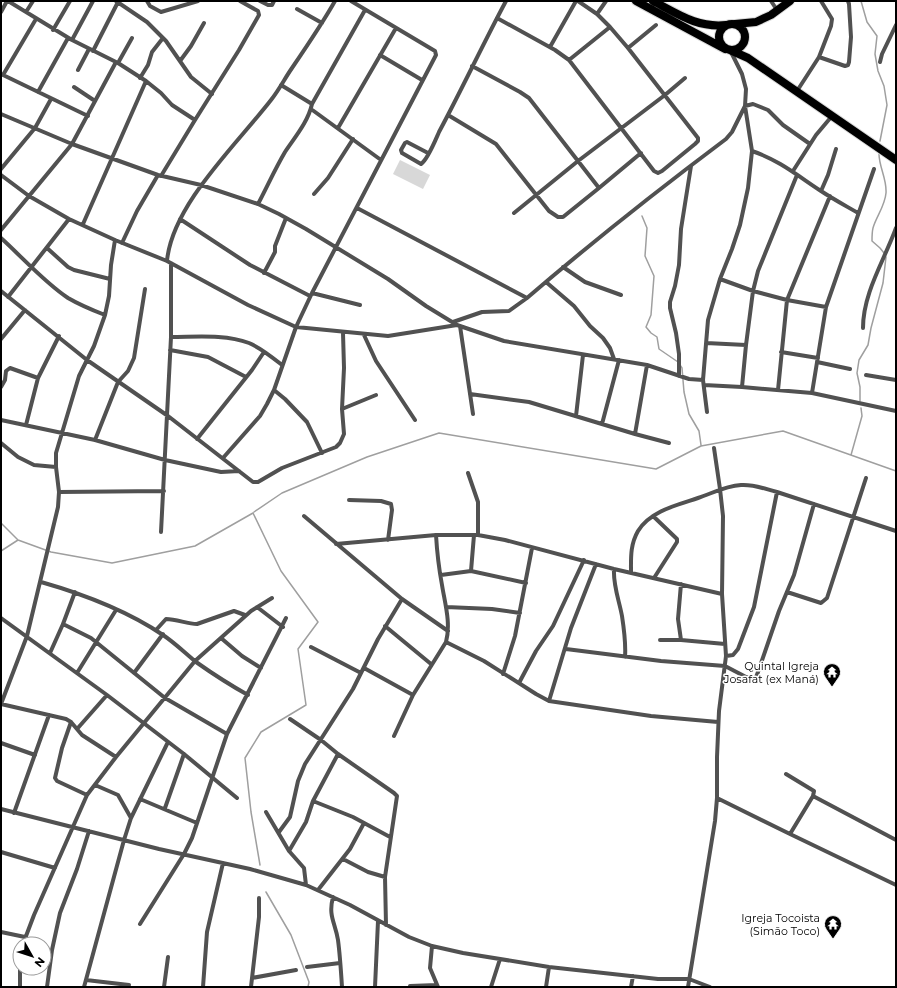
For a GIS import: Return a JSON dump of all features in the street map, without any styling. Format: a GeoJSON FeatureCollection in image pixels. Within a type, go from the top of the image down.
{"type":"FeatureCollection","features":[{"type":"Feature","properties":{"kind":"highway"},"geometry":{"type":"LineString","coordinates":[[636,1],[728,50],[748,58],[896,160]]}},
{"type":"Feature","properties":{"kind":"highway"},"geometry":{"type":"LineString","coordinates":[[654,1],[702,25],[714,26],[756,22],[790,1]]}},
{"type":"Feature","properties":{"kind":"highway"},"geometry":{"type":"LineString","coordinates":[[730,25],[742,29],[745,37],[742,46],[728,50],[720,43],[719,35],[722,28],[730,25]]}},
{"type":"Feature","properties":{"kind":"street"},"geometry":{"type":"LineString","coordinates":[[1,12],[7,1],[53,30],[117,62],[146,81],[161,93],[172,106],[195,120]]}},
{"type":"Feature","properties":{"kind":"street"},"geometry":{"type":"LineString","coordinates":[[26,12],[33,1]]}},
{"type":"Feature","properties":{"kind":"street"},"geometry":{"type":"LineString","coordinates":[[53,30],[70,1]]}},
{"type":"Feature","properties":{"kind":"street"},"geometry":{"type":"LineString","coordinates":[[38,92],[93,1]]}},
{"type":"Feature","properties":{"kind":"street"},"geometry":{"type":"LineString","coordinates":[[147,1],[150,6],[161,12],[198,1]]}},
{"type":"Feature","properties":{"kind":"street"},"geometry":{"type":"LineString","coordinates":[[122,243],[137,211],[212,94],[259,15],[258,11],[240,1]]}},
{"type":"Feature","properties":{"kind":"street"},"geometry":{"type":"LineString","coordinates":[[260,1],[268,5],[272,5],[274,1]]}},
{"type":"Feature","properties":{"kind":"street"},"geometry":{"type":"LineString","coordinates":[[161,532],[168,416],[172,308],[169,262],[170,240],[180,219],[201,185],[272,99],[335,1]]}},
{"type":"Feature","properties":{"kind":"street"},"geometry":{"type":"LineString","coordinates":[[223,458],[260,416],[274,390],[296,327],[311,295],[335,246],[357,208],[436,55],[436,52],[352,1]]}},
{"type":"Feature","properties":{"kind":"street"},"geometry":{"type":"LineString","coordinates":[[428,153],[407,142],[404,143],[401,150],[402,153],[421,164],[424,162],[506,1]]}},
{"type":"Feature","properties":{"kind":"street"},"geometry":{"type":"LineString","coordinates":[[497,18],[550,47],[569,60],[654,171],[658,173],[662,171],[698,141],[698,138],[665,95],[610,27],[597,14],[577,1],[550,47]]}},
{"type":"Feature","properties":{"kind":"street"},"geometry":{"type":"LineString","coordinates":[[597,14],[606,1]]}},
{"type":"Feature","properties":{"kind":"street"},"geometry":{"type":"LineString","coordinates":[[771,1],[777,10]]}},
{"type":"Feature","properties":{"kind":"street"},"geometry":{"type":"LineString","coordinates":[[797,91],[819,57],[831,26],[832,19],[821,1]]}},
{"type":"Feature","properties":{"kind":"street"},"geometry":{"type":"LineString","coordinates":[[819,57],[845,66],[848,64],[851,37],[848,1]]}},
{"type":"Feature","properties":{"kind":"street"},"geometry":{"type":"LineString","coordinates":[[78,70],[91,50],[117,2],[144,18],[162,38],[192,77],[212,94]]}},
{"type":"Feature","properties":{"kind":"street"},"geometry":{"type":"LineString","coordinates":[[297,9],[322,23]]}},
{"type":"Feature","properties":{"kind":"street"},"geometry":{"type":"LineString","coordinates":[[258,204],[280,161],[304,122],[312,104],[365,10]]}},
{"type":"Feature","properties":{"kind":"street"},"geometry":{"type":"LineString","coordinates":[[36,19],[2,74],[50,99],[88,116]]}},
{"type":"Feature","properties":{"kind":"street"},"geometry":{"type":"LineString","coordinates":[[180,61],[191,46],[204,23]]}},
{"type":"Feature","properties":{"kind":"street"},"geometry":{"type":"LineString","coordinates":[[628,48],[656,24]]}},
{"type":"Feature","properties":{"kind":"street"},"geometry":{"type":"LineString","coordinates":[[880,62],[882,54],[896,25]]}},
{"type":"Feature","properties":{"kind":"street"},"geometry":{"type":"LineString","coordinates":[[569,60],[610,27]]}},
{"type":"Feature","properties":{"kind":"street"},"geometry":{"type":"LineString","coordinates":[[338,128],[396,28]]}},
{"type":"Feature","properties":{"kind":"street"},"geometry":{"type":"LineString","coordinates":[[1,230],[72,144],[117,62],[132,38]]}},
{"type":"Feature","properties":{"kind":"street"},"geometry":{"type":"LineString","coordinates":[[140,78],[148,64],[152,52],[162,38]]}},
{"type":"Feature","properties":{"kind":"street"},"geometry":{"type":"LineString","coordinates":[[707,412],[703,380],[708,320],[720,279],[740,225],[748,188],[752,151],[745,106],[746,89],[736,60],[728,50]]}},
{"type":"Feature","properties":{"kind":"street"},"geometry":{"type":"LineString","coordinates":[[380,55],[422,80]]}},
{"type":"Feature","properties":{"kind":"street"},"geometry":{"type":"LineString","coordinates":[[472,66],[525,95],[534,103],[599,188]]}},
{"type":"Feature","properties":{"kind":"street"},"geometry":{"type":"LineString","coordinates":[[514,213],[685,78]]}},
{"type":"Feature","properties":{"kind":"street"},"geometry":{"type":"LineString","coordinates":[[84,224],[146,81]]}},
{"type":"Feature","properties":{"kind":"street"},"geometry":{"type":"LineString","coordinates":[[281,85],[312,104]]}},
{"type":"Feature","properties":{"kind":"street"},"geometry":{"type":"LineString","coordinates":[[74,87],[95,101]]}},
{"type":"Feature","properties":{"kind":"street"},"geometry":{"type":"LineString","coordinates":[[1,170],[35,128],[50,99]]}},
{"type":"Feature","properties":{"kind":"street"},"geometry":{"type":"LineString","coordinates":[[453,322],[482,312],[509,311],[527,298],[563,267],[726,140],[745,106],[753,104],[768,110],[788,129],[810,144]]}},
{"type":"Feature","properties":{"kind":"street"},"geometry":{"type":"LineString","coordinates":[[311,109],[381,160]]}},
{"type":"Feature","properties":{"kind":"street"},"geometry":{"type":"LineString","coordinates":[[1,114],[72,144],[160,176],[201,185],[258,204],[335,246],[401,287],[426,306],[459,326],[504,341],[620,360],[647,366],[679,376],[703,380]]}},
{"type":"Feature","properties":{"kind":"street"},"geometry":{"type":"LineString","coordinates":[[448,115],[496,144],[553,215],[558,217],[563,217],[641,153]]}},
{"type":"Feature","properties":{"kind":"street"},"geometry":{"type":"LineString","coordinates":[[793,171],[810,144],[832,116]]}},
{"type":"Feature","properties":{"kind":"street"},"geometry":{"type":"LineString","coordinates":[[314,194],[328,178],[353,139]]}},
{"type":"Feature","properties":{"kind":"street"},"geometry":{"type":"LineString","coordinates":[[821,191],[832,164],[836,149]]}},
{"type":"Feature","properties":{"kind":"street"},"geometry":{"type":"LineString","coordinates":[[752,151],[769,157],[793,171],[821,191],[858,213]]}},
{"type":"Feature","properties":{"kind":"street"},"geometry":{"type":"LineString","coordinates":[[679,376],[679,354],[670,302],[676,286],[679,270],[681,229],[691,166]]}},
{"type":"Feature","properties":{"kind":"street"},"geometry":{"type":"LineString","coordinates":[[812,393],[826,307],[874,169]]}},
{"type":"Feature","properties":{"kind":"street"},"geometry":{"type":"LineString","coordinates":[[1,174],[29,196],[70,219],[84,224],[115,240],[169,262],[248,305],[296,327],[364,335],[391,336],[459,326]]}},
{"type":"Feature","properties":{"kind":"street"},"geometry":{"type":"LineString","coordinates":[[742,387],[753,291],[761,262],[797,175]]}},
{"type":"Feature","properties":{"kind":"street"},"geometry":{"type":"LineString","coordinates":[[778,390],[787,300],[830,196]]}},
{"type":"Feature","properties":{"kind":"street"},"geometry":{"type":"LineString","coordinates":[[357,208],[527,298]]}},
{"type":"Feature","properties":{"kind":"street"},"geometry":{"type":"LineString","coordinates":[[264,273],[275,252],[275,246],[286,218]]}},
{"type":"Feature","properties":{"kind":"street"},"geometry":{"type":"LineString","coordinates":[[8,297],[70,219]]}},
{"type":"Feature","properties":{"kind":"street"},"geometry":{"type":"LineString","coordinates":[[180,219],[226,250],[264,273],[311,295],[360,304]]}},
{"type":"Feature","properties":{"kind":"street"},"geometry":{"type":"LineString","coordinates":[[863,328],[863,314],[870,290],[889,248],[896,228]]}},
{"type":"Feature","properties":{"kind":"street"},"geometry":{"type":"LineString","coordinates":[[1,238],[46,281],[70,299],[105,315]]}},
{"type":"Feature","properties":{"kind":"street"},"geometry":{"type":"LineString","coordinates":[[115,240],[111,265],[109,296],[105,315],[94,346],[79,376],[56,453],[59,492],[58,507],[41,582],[27,636],[1,704],[66,719],[88,738],[116,757]]}},
{"type":"Feature","properties":{"kind":"street"},"geometry":{"type":"LineString","coordinates":[[47,248],[68,267],[74,270],[110,279]]}},
{"type":"Feature","properties":{"kind":"street"},"geometry":{"type":"LineString","coordinates":[[563,267],[585,282],[621,295]]}},
{"type":"Feature","properties":{"kind":"street"},"geometry":{"type":"LineString","coordinates":[[720,279],[753,291],[787,300],[826,307]]}},
{"type":"Feature","properties":{"kind":"street"},"geometry":{"type":"LineString","coordinates":[[546,282],[574,306],[610,348],[614,359]]}},
{"type":"Feature","properties":{"kind":"street"},"geometry":{"type":"LineString","coordinates":[[95,440],[118,382],[128,371],[134,358],[145,289]]}},
{"type":"Feature","properties":{"kind":"street"},"geometry":{"type":"LineString","coordinates":[[2,293],[87,360],[168,416],[253,482],[258,482],[282,468],[336,447],[343,439],[343,333]]}},
{"type":"Feature","properties":{"kind":"street"},"geometry":{"type":"LineString","coordinates":[[1,339],[25,310]]}},
{"type":"Feature","properties":{"kind":"street"},"geometry":{"type":"LineString","coordinates":[[459,326],[473,414]]}},
{"type":"Feature","properties":{"kind":"street"},"geometry":{"type":"LineString","coordinates":[[364,335],[376,361],[415,420]]}},
{"type":"Feature","properties":{"kind":"street"},"geometry":{"type":"LineString","coordinates":[[26,425],[38,378],[58,336]]}},
{"type":"Feature","properties":{"kind":"street"},"geometry":{"type":"LineString","coordinates":[[171,338],[229,338],[248,343],[282,365]]}},
{"type":"Feature","properties":{"kind":"street"},"geometry":{"type":"LineString","coordinates":[[706,343],[746,346]]}},
{"type":"Feature","properties":{"kind":"street"},"geometry":{"type":"LineString","coordinates":[[170,350],[208,357],[246,377]]}},
{"type":"Feature","properties":{"kind":"street"},"geometry":{"type":"LineString","coordinates":[[197,438],[264,352]]}},
{"type":"Feature","properties":{"kind":"street"},"geometry":{"type":"LineString","coordinates":[[781,352],[850,368]]}},
{"type":"Feature","properties":{"kind":"street"},"geometry":{"type":"LineString","coordinates":[[576,416],[583,355]]}},
{"type":"Feature","properties":{"kind":"street"},"geometry":{"type":"LineString","coordinates":[[602,424],[620,360]]}},
{"type":"Feature","properties":{"kind":"street"},"geometry":{"type":"LineString","coordinates":[[634,434],[647,366]]}},
{"type":"Feature","properties":{"kind":"street"},"geometry":{"type":"LineString","coordinates":[[1,387],[6,380],[6,371],[10,368],[38,378]]}},
{"type":"Feature","properties":{"kind":"street"},"geometry":{"type":"LineString","coordinates":[[866,375],[896,380]]}},
{"type":"Feature","properties":{"kind":"street"},"geometry":{"type":"LineString","coordinates":[[704,385],[812,393],[896,411]]}},
{"type":"Feature","properties":{"kind":"street"},"geometry":{"type":"LineString","coordinates":[[274,390],[307,422],[322,453]]}},
{"type":"Feature","properties":{"kind":"street"},"geometry":{"type":"LineString","coordinates":[[470,394],[517,400],[669,443]]}},
{"type":"Feature","properties":{"kind":"street"},"geometry":{"type":"LineString","coordinates":[[342,410],[376,395]]}},
{"type":"Feature","properties":{"kind":"street"},"geometry":{"type":"LineString","coordinates":[[1,420],[95,440],[165,460],[221,472],[239,471]]}},
{"type":"Feature","properties":{"kind":"street"},"geometry":{"type":"LineString","coordinates":[[1,444],[18,457],[34,465],[56,467]]}},
{"type":"Feature","properties":{"kind":"street"},"geometry":{"type":"LineString","coordinates":[[688,987],[715,821],[717,798],[718,722],[720,695],[726,656],[722,594],[723,526],[720,489],[714,448]]}},
{"type":"Feature","properties":{"kind":"street"},"geometry":{"type":"LineString","coordinates":[[468,473],[478,502],[476,535],[471,571]]}},
{"type":"Feature","properties":{"kind":"street"},"geometry":{"type":"LineString","coordinates":[[788,592],[821,603],[827,598],[866,478]]}},
{"type":"Feature","properties":{"kind":"street"},"geometry":{"type":"LineString","coordinates":[[631,573],[631,548],[638,531],[645,522],[672,506],[720,489],[747,485],[759,487],[896,531]]}},
{"type":"Feature","properties":{"kind":"street"},"geometry":{"type":"LineString","coordinates":[[59,492],[164,491]]}},
{"type":"Feature","properties":{"kind":"street"},"geometry":{"type":"LineString","coordinates":[[726,656],[733,655],[738,649],[754,607],[777,492]]}},
{"type":"Feature","properties":{"kind":"street"},"geometry":{"type":"LineString","coordinates":[[350,500],[381,501],[391,504],[392,510],[388,540]]}},
{"type":"Feature","properties":{"kind":"street"},"geometry":{"type":"LineString","coordinates":[[566,649],[625,657],[725,666],[746,678],[755,680],[778,612],[788,592],[814,504]]}},
{"type":"Feature","properties":{"kind":"street"},"geometry":{"type":"LineString","coordinates":[[304,516],[402,599],[448,631]]}},
{"type":"Feature","properties":{"kind":"street"},"geometry":{"type":"LineString","coordinates":[[653,516],[677,539],[677,542],[654,578]]}},
{"type":"Feature","properties":{"kind":"street"},"geometry":{"type":"LineString","coordinates":[[336,544],[436,535],[476,535],[505,540],[614,569],[722,594]]}},
{"type":"Feature","properties":{"kind":"street"},"geometry":{"type":"LineString","coordinates":[[394,736],[431,664],[446,642],[448,631],[446,607],[436,535]]}},
{"type":"Feature","properties":{"kind":"street"},"geometry":{"type":"LineString","coordinates":[[503,674],[520,613],[532,548]]}},
{"type":"Feature","properties":{"kind":"street"},"geometry":{"type":"LineString","coordinates":[[518,684],[536,651],[553,626],[584,560]]}},
{"type":"Feature","properties":{"kind":"street"},"geometry":{"type":"LineString","coordinates":[[549,701],[566,649],[571,628],[596,564]]}},
{"type":"Feature","properties":{"kind":"street"},"geometry":{"type":"LineString","coordinates":[[614,569],[614,580],[623,629],[625,657]]}},
{"type":"Feature","properties":{"kind":"street"},"geometry":{"type":"LineString","coordinates":[[441,575],[471,571],[526,583]]}},
{"type":"Feature","properties":{"kind":"street"},"geometry":{"type":"LineString","coordinates":[[41,582],[75,592],[156,630],[163,634],[195,661],[248,695]]}},
{"type":"Feature","properties":{"kind":"street"},"geometry":{"type":"LineString","coordinates":[[681,584],[678,619],[681,640]]}},
{"type":"Feature","properties":{"kind":"street"},"geometry":{"type":"LineString","coordinates":[[50,653],[75,592]]}},
{"type":"Feature","properties":{"kind":"street"},"geometry":{"type":"LineString","coordinates":[[25,936],[87,795],[95,784],[195,661],[245,615],[272,598]]}},
{"type":"Feature","properties":{"kind":"street"},"geometry":{"type":"LineString","coordinates":[[279,832],[290,817],[296,787],[301,772],[311,753],[353,689],[385,626],[402,599]]}},
{"type":"Feature","properties":{"kind":"street"},"geometry":{"type":"LineString","coordinates":[[257,607],[283,627]]}},
{"type":"Feature","properties":{"kind":"street"},"geometry":{"type":"LineString","coordinates":[[446,607],[492,609],[520,613]]}},
{"type":"Feature","properties":{"kind":"street"},"geometry":{"type":"LineString","coordinates":[[77,673],[116,610]]}},
{"type":"Feature","properties":{"kind":"street"},"geometry":{"type":"LineString","coordinates":[[156,630],[166,619],[174,619],[197,624],[234,611],[245,615]]}},
{"type":"Feature","properties":{"kind":"street"},"geometry":{"type":"LineString","coordinates":[[1,618],[108,695],[212,776],[237,798]]}},
{"type":"Feature","properties":{"kind":"street"},"geometry":{"type":"LineString","coordinates":[[140,924],[184,854],[192,838],[227,734],[283,627],[286,618]]}},
{"type":"Feature","properties":{"kind":"street"},"geometry":{"type":"LineString","coordinates":[[63,624],[96,642],[165,698],[227,734]]}},
{"type":"Feature","properties":{"kind":"street"},"geometry":{"type":"LineString","coordinates":[[385,626],[431,664]]}},
{"type":"Feature","properties":{"kind":"street"},"geometry":{"type":"LineString","coordinates":[[134,673],[163,634]]}},
{"type":"Feature","properties":{"kind":"street"},"geometry":{"type":"LineString","coordinates":[[221,638],[242,656],[261,668]]}},
{"type":"Feature","properties":{"kind":"street"},"geometry":{"type":"LineString","coordinates":[[660,640],[681,640],[725,644]]}},
{"type":"Feature","properties":{"kind":"street"},"geometry":{"type":"LineString","coordinates":[[446,642],[484,661],[518,684],[549,701],[651,716],[718,722]]}},
{"type":"Feature","properties":{"kind":"street"},"geometry":{"type":"LineString","coordinates":[[311,647],[361,673]]}},
{"type":"Feature","properties":{"kind":"street"},"geometry":{"type":"LineString","coordinates":[[364,668],[414,695]]}},
{"type":"Feature","properties":{"kind":"street"},"geometry":{"type":"LineString","coordinates":[[77,729],[108,695]]}},
{"type":"Feature","properties":{"kind":"street"},"geometry":{"type":"LineString","coordinates":[[14,813],[49,714]]}},
{"type":"Feature","properties":{"kind":"street"},"geometry":{"type":"LineString","coordinates":[[290,719],[394,792],[397,796],[385,877],[386,925]]}},
{"type":"Feature","properties":{"kind":"street"},"geometry":{"type":"LineString","coordinates":[[71,722],[62,748],[56,780],[87,795]]}},
{"type":"Feature","properties":{"kind":"street"},"geometry":{"type":"LineString","coordinates":[[84,987],[131,818],[168,742]]}},
{"type":"Feature","properties":{"kind":"street"},"geometry":{"type":"LineString","coordinates":[[1,743],[35,755]]}},
{"type":"Feature","properties":{"kind":"street"},"geometry":{"type":"LineString","coordinates":[[165,808],[184,754]]}},
{"type":"Feature","properties":{"kind":"street"},"geometry":{"type":"LineString","coordinates":[[289,851],[306,822],[313,801],[338,754]]}},
{"type":"Feature","properties":{"kind":"street"},"geometry":{"type":"LineString","coordinates":[[786,774],[813,789],[813,796],[790,834]]}},
{"type":"Feature","properties":{"kind":"street"},"geometry":{"type":"LineString","coordinates":[[95,784],[118,795],[131,818]]}},
{"type":"Feature","properties":{"kind":"street"},"geometry":{"type":"LineString","coordinates":[[813,796],[896,840]]}},
{"type":"Feature","properties":{"kind":"street"},"geometry":{"type":"LineString","coordinates":[[717,798],[896,885]]}},
{"type":"Feature","properties":{"kind":"street"},"geometry":{"type":"LineString","coordinates":[[140,799],[165,808],[197,823]]}},
{"type":"Feature","properties":{"kind":"street"},"geometry":{"type":"LineString","coordinates":[[313,801],[348,814],[390,837]]}},
{"type":"Feature","properties":{"kind":"street"},"geometry":{"type":"LineString","coordinates":[[1,809],[89,832],[250,869],[306,885],[333,897],[409,937],[432,946],[549,967],[664,980],[689,980],[710,987]]}},
{"type":"Feature","properties":{"kind":"street"},"geometry":{"type":"LineString","coordinates":[[266,812],[289,851],[304,868],[306,885]]}},
{"type":"Feature","properties":{"kind":"street"},"geometry":{"type":"LineString","coordinates":[[318,890],[343,859],[364,823]]}},
{"type":"Feature","properties":{"kind":"street"},"geometry":{"type":"LineString","coordinates":[[47,987],[52,950],[60,913],[78,869],[89,832]]}},
{"type":"Feature","properties":{"kind":"street"},"geometry":{"type":"LineString","coordinates":[[1,852],[55,868]]}},
{"type":"Feature","properties":{"kind":"street"},"geometry":{"type":"LineString","coordinates":[[343,859],[368,872],[385,877]]}},
{"type":"Feature","properties":{"kind":"street"},"geometry":{"type":"LineString","coordinates":[[203,987],[207,932],[223,863]]}},
{"type":"Feature","properties":{"kind":"street"},"geometry":{"type":"LineString","coordinates":[[333,897],[330,908],[337,934],[342,987]]}},
{"type":"Feature","properties":{"kind":"street"},"geometry":{"type":"LineString","coordinates":[[251,987],[259,917],[259,898]]}},
{"type":"Feature","properties":{"kind":"street"},"geometry":{"type":"LineString","coordinates":[[375,987],[378,921]]}},
{"type":"Feature","properties":{"kind":"street"},"geometry":{"type":"LineString","coordinates":[[1,932],[20,936]]}},
{"type":"Feature","properties":{"kind":"street"},"geometry":{"type":"LineString","coordinates":[[410,986],[437,986],[430,968],[432,946]]}},
{"type":"Feature","properties":{"kind":"street"},"geometry":{"type":"LineString","coordinates":[[164,987],[168,957]]}},
{"type":"Feature","properties":{"kind":"street"},"geometry":{"type":"LineString","coordinates":[[491,987],[500,959]]}},
{"type":"Feature","properties":{"kind":"street"},"geometry":{"type":"LineString","coordinates":[[307,967],[340,962]]}},
{"type":"Feature","properties":{"kind":"street"},"geometry":{"type":"LineString","coordinates":[[546,987],[549,967]]}},
{"type":"Feature","properties":{"kind":"street"},"geometry":{"type":"LineString","coordinates":[[252,978],[296,970]]}},
{"type":"Feature","properties":{"kind":"street"},"geometry":{"type":"LineString","coordinates":[[20,976],[20,987]]}},
{"type":"Feature","properties":{"kind":"street"},"geometry":{"type":"LineString","coordinates":[[631,987],[633,976]]}},
{"type":"Feature","properties":{"kind":"street"},"geometry":{"type":"LineString","coordinates":[[86,980],[129,985]]}},
{"type":"Feature","properties":{"kind":"shaded area"},"geometry":{"type":"Polygon","coordinates":[[[400,160],[430,175],[423,189],[393,174],[400,160]]]}},
{"type":"Feature","properties":{"kind":"waterway"},"geometry":{"type":"LineString","coordinates":[[861,1],[867,22],[877,36],[875,54],[878,71],[884,86],[887,105],[880,141]]}},
{"type":"Feature","properties":{"kind":"waterway"},"geometry":{"type":"LineString","coordinates":[[879,154],[886,193],[884,202],[873,228],[872,241],[884,253]]}},
{"type":"Feature","properties":{"kind":"waterway"},"geometry":{"type":"LineString","coordinates":[[642,216],[647,228],[645,256],[654,276],[651,315],[646,327],[657,337],[659,349],[678,362]]}},
{"type":"Feature","properties":{"kind":"waterway"},"geometry":{"type":"LineString","coordinates":[[860,401],[860,387],[857,373],[859,360],[868,345],[883,283],[886,257]]}},
{"type":"Feature","properties":{"kind":"waterway"},"geometry":{"type":"LineString","coordinates":[[680,365],[682,368],[684,392],[689,414],[699,431],[701,445]]}},
{"type":"Feature","properties":{"kind":"waterway"},"geometry":{"type":"LineString","coordinates":[[851,455],[862,416],[861,408]]}},
{"type":"Feature","properties":{"kind":"waterway"},"geometry":{"type":"LineString","coordinates":[[254,512],[282,493],[367,457],[439,433],[656,469],[701,446],[783,431],[896,471]]}},
{"type":"Feature","properties":{"kind":"waterway"},"geometry":{"type":"LineString","coordinates":[[1,551],[18,540],[51,552],[112,563],[195,546],[253,513],[281,571],[318,622],[298,649],[306,705],[261,732],[245,758],[251,812],[260,865]]}},
{"type":"Feature","properties":{"kind":"waterway"},"geometry":{"type":"LineString","coordinates":[[1,523],[18,540]]}},
{"type":"Feature","properties":{"kind":"waterway"},"geometry":{"type":"LineString","coordinates":[[266,892],[291,935],[309,982],[308,987]]}},
{"type":"Feature","properties":{"kind":"place","name":"Quintal Igreja Josafat (ex Maná)"},"geometry":{"type":"Point","coordinates":[832,687]}},
{"type":"Feature","properties":{"kind":"place","name":"Igreja Tocoista (Simão Toco)"},"geometry":{"type":"Point","coordinates":[833,939]}}]}
